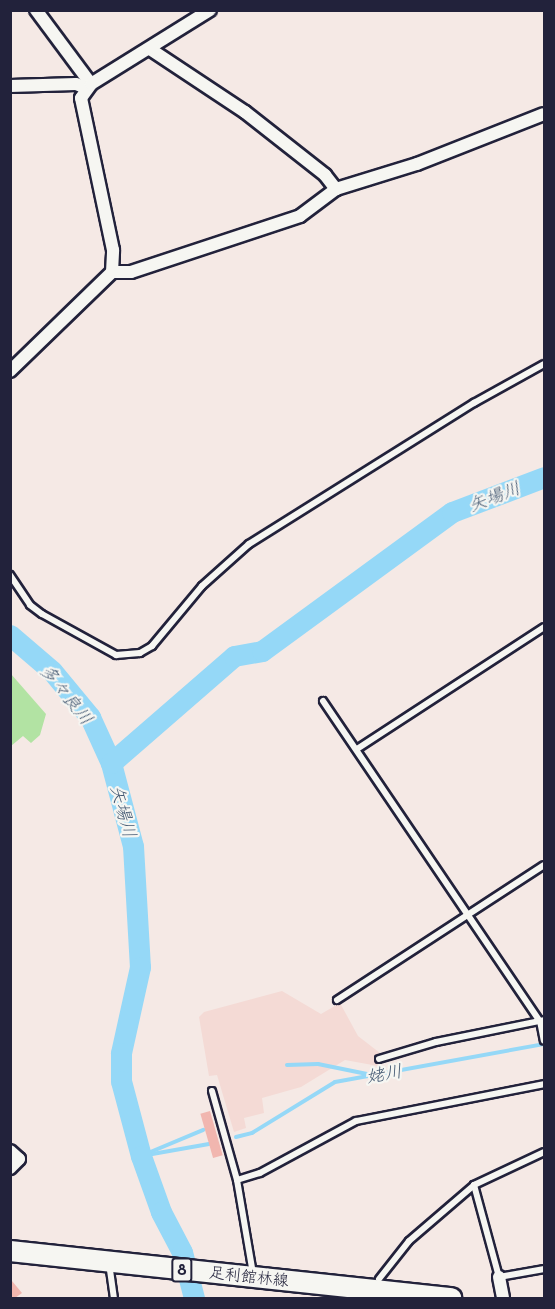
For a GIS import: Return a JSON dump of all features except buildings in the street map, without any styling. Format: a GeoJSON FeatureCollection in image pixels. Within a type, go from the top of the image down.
{"type":"FeatureCollection","features":[{"type":"Feature","properties":{"kind":"main road","name":"足利館林線"},"geometry":{"type":"LineString","coordinates":[[10,1251],[452,1299]]}},
{"type":"Feature","properties":{"kind":"street"},"geometry":{"type":"LineString","coordinates":[[36,10],[89,86]]}},
{"type":"Feature","properties":{"kind":"street"},"geometry":{"type":"LineString","coordinates":[[10,371],[112,272],[113,250],[81,111],[81,98],[89,86],[210,10]]}},
{"type":"Feature","properties":{"kind":"street"},"geometry":{"type":"LineString","coordinates":[[150,49],[245,112],[325,175],[336,189]]}},
{"type":"Feature","properties":{"kind":"street"},"geometry":{"type":"LineString","coordinates":[[10,86],[76,84],[89,86]]}},
{"type":"Feature","properties":{"kind":"street"},"geometry":{"type":"LineString","coordinates":[[112,272],[130,272],[300,216],[336,189],[417,164],[544,114]]}},
{"type":"Feature","properties":{"kind":"street"},"geometry":{"type":"LineString","coordinates":[[10,1151],[19,1159],[10,1168]]}},
{"type":"Feature","properties":{"kind":"street"},"geometry":{"type":"LineString","coordinates":[[499,1277],[503,1299]]}},
{"type":"Feature","properties":{"kind":"lane"},"geometry":{"type":"LineString","coordinates":[[10,575],[30,605],[42,614],[116,655],[140,653],[152,646],[202,586],[249,544],[474,403],[544,364]]}},
{"type":"Feature","properties":{"kind":"lane"},"geometry":{"type":"LineString","coordinates":[[357,749],[544,627]]}},
{"type":"Feature","properties":{"kind":"lane"},"geometry":{"type":"LineString","coordinates":[[323,701],[542,1023],[544,1041]]}},
{"type":"Feature","properties":{"kind":"lane"},"geometry":{"type":"LineString","coordinates":[[338,1000],[544,865]]}},
{"type":"Feature","properties":{"kind":"lane"},"geometry":{"type":"LineString","coordinates":[[379,1059],[436,1042],[542,1023]]}},
{"type":"Feature","properties":{"kind":"lane"},"geometry":{"type":"LineString","coordinates":[[237,1180],[260,1173],[356,1121],[544,1084]]}},
{"type":"Feature","properties":{"kind":"lane"},"geometry":{"type":"LineString","coordinates":[[212,1090],[237,1180],[250,1276]]}},
{"type":"Feature","properties":{"kind":"lane"},"geometry":{"type":"LineString","coordinates":[[379,1279],[410,1241],[474,1185],[544,1152]]}},
{"type":"Feature","properties":{"kind":"lane"},"geometry":{"type":"LineString","coordinates":[[474,1185],[499,1277],[544,1269]]}},
{"type":"Feature","properties":{"kind":"lane"},"geometry":{"type":"LineString","coordinates":[[114,1262],[114,1299]]}},
{"type":"Feature","properties":{"kind":"shaded area"},"geometry":{"type":"Polygon","coordinates":[[[282,991],[321,1014],[340,1003],[358,1036],[380,1053],[378,1066],[345,1060],[301,1087],[262,1098],[264,1113],[244,1118],[246,1128],[234,1132],[217,1075],[209,1076],[199,1017],[204,1012],[282,991]]]}},
{"type":"Feature","properties":{"kind":"green space"},"geometry":{"type":"Polygon","coordinates":[[[11,674],[46,714],[40,735],[31,743],[23,736],[11,746],[11,674]]]}},
{"type":"Feature","properties":{"kind":"waterway","name":"矢場川"},"geometry":{"type":"LineString","coordinates":[[111,763],[234,656],[262,651],[452,512],[544,477]]}},
{"type":"Feature","properties":{"kind":"waterway","name":"矢場川"},"geometry":{"type":"LineString","coordinates":[[10,635],[52,671],[90,717],[111,763],[133,846],[140,967],[121,1053],[121,1081],[141,1156],[161,1212],[182,1252],[194,1298]]}},
{"type":"Feature","properties":{"kind":"waterway","name":"姥川"},"geometry":{"type":"LineString","coordinates":[[236,1137],[252,1133],[335,1082],[544,1044]]}},
{"type":"Feature","properties":{"kind":"waterway"},"geometry":{"type":"LineString","coordinates":[[287,1065],[318,1064],[367,1074]]}},
{"type":"Feature","properties":{"kind":"waterway"},"geometry":{"type":"LineString","coordinates":[[148,1153],[203,1130]]}},
{"type":"Feature","properties":{"kind":"waterway","name":"姥川"},"geometry":{"type":"LineString","coordinates":[[141,1156],[209,1144]]}},
{"type":"Feature","properties":{"kind":"water label","name":"多々良川"},"geometry":{"type":"Point","coordinates":[67,694]}}]}
